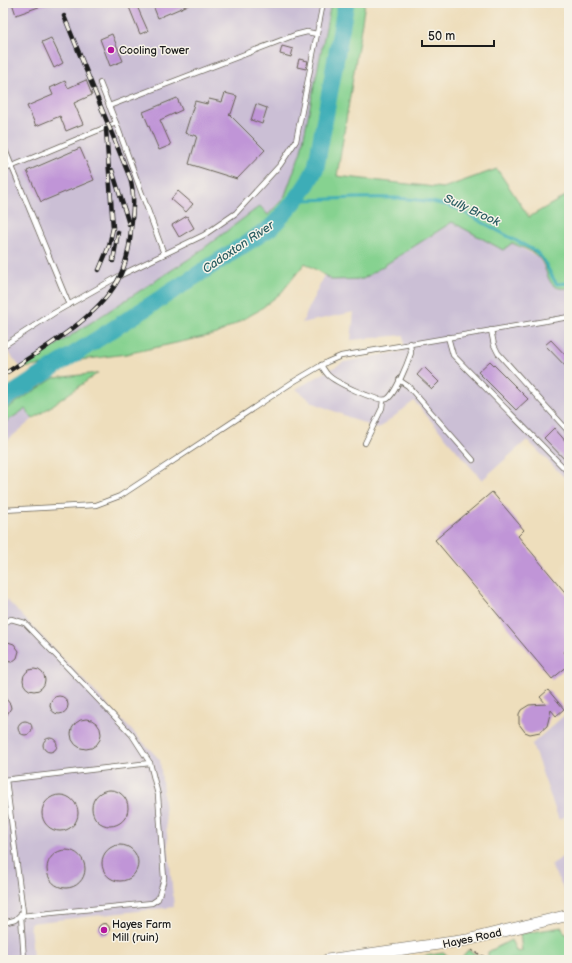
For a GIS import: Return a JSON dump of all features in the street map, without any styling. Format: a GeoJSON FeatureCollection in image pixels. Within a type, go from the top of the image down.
{"type":"FeatureCollection","features":[{"type":"Feature","properties":{"kind":"street","name":"Hayes Road"},"geometry":{"type":"LineString","coordinates":[[327,960],[467,940],[569,915]]}},
{"type":"Feature","properties":{"kind":"lane"},"geometry":{"type":"LineString","coordinates":[[3,346],[121,275],[204,234],[236,213],[287,156],[298,133],[323,3]]}},
{"type":"Feature","properties":{"kind":"lane"},"geometry":{"type":"LineString","coordinates":[[109,106],[294,35],[306,32],[317,34]]}},
{"type":"Feature","properties":{"kind":"lane"},"geometry":{"type":"LineString","coordinates":[[100,83],[164,254]]}},
{"type":"Feature","properties":{"kind":"lane"},"geometry":{"type":"LineString","coordinates":[[3,170],[116,123]]}},
{"type":"Feature","properties":{"kind":"lane"},"geometry":{"type":"LineString","coordinates":[[3,145],[69,305]]}},
{"type":"Feature","properties":{"kind":"lane"},"geometry":{"type":"LineString","coordinates":[[3,510],[80,507],[96,505],[114,499],[321,365],[341,356],[569,317]]}},
{"type":"Feature","properties":{"kind":"lane"},"geometry":{"type":"LineString","coordinates":[[490,330],[498,354],[569,432]]}},
{"type":"Feature","properties":{"kind":"lane"},"geometry":{"type":"LineString","coordinates":[[448,337],[453,354],[569,473]]}},
{"type":"Feature","properties":{"kind":"lane"},"geometry":{"type":"LineString","coordinates":[[321,365],[332,378],[374,398],[383,400],[390,396],[399,380],[411,352],[410,343]]}},
{"type":"Feature","properties":{"kind":"lane"},"geometry":{"type":"LineString","coordinates":[[399,380],[408,386],[474,460]]}},
{"type":"Feature","properties":{"kind":"lane"},"geometry":{"type":"LineString","coordinates":[[365,443],[382,408],[383,400]]}},
{"type":"Feature","properties":{"kind":"lane"},"geometry":{"type":"LineString","coordinates":[[3,624],[11,619],[25,623],[132,735],[150,763],[158,795],[164,879],[158,900],[152,903],[21,916],[15,920],[3,923]]}},
{"type":"Feature","properties":{"kind":"lane"},"geometry":{"type":"LineString","coordinates":[[24,960],[21,916],[23,912],[22,902],[4,780],[150,763]]}},
{"type":"Feature","properties":{"kind":"path"},"geometry":{"type":"LineString","coordinates":[[467,940],[470,949],[491,960]]}},
{"type":"Feature","properties":{"kind":"shaded area"},"geometry":{"type":"Polygon","coordinates":[[[3,3],[331,3],[301,151],[284,198],[268,215],[260,207],[192,257],[21,368],[8,352],[3,355],[3,3]]]}},
{"type":"Feature","properties":{"kind":"shaded area"},"geometry":{"type":"Polygon","coordinates":[[[452,222],[503,250],[512,243],[538,257],[545,269],[561,289],[569,288],[569,482],[527,440],[482,480],[414,401],[378,429],[314,403],[296,389],[344,362],[404,351],[404,335],[351,340],[354,312],[302,323],[324,275],[332,280],[363,279],[452,222]]]}},
{"type":"Feature","properties":{"kind":"shaded area"},"geometry":{"type":"Polygon","coordinates":[[[25,409],[33,419],[3,444],[3,424],[25,409]]]}},
{"type":"Feature","properties":{"kind":"shaded area"},"geometry":{"type":"Polygon","coordinates":[[[3,600],[7,600],[160,760],[174,907],[30,923],[33,960],[3,960],[3,600]]]}},
{"type":"Feature","properties":{"kind":"shaded area"},"geometry":{"type":"Polygon","coordinates":[[[569,711],[569,814],[559,820],[532,744],[569,711]]]}},
{"type":"Feature","properties":{"kind":"shaded area"},"geometry":{"type":"Polygon","coordinates":[[[569,851],[569,894],[566,893],[551,866],[569,851]]]}},
{"type":"Feature","properties":{"kind":"green space"},"geometry":{"type":"Polygon","coordinates":[[[331,3],[365,3],[337,176],[443,188],[497,169],[529,217],[569,194],[569,288],[561,288],[551,283],[541,261],[532,252],[512,243],[503,250],[452,222],[363,279],[332,280],[305,263],[281,293],[258,311],[217,334],[126,354],[21,368],[192,257],[260,206],[268,215],[284,198],[301,151],[331,3]]]}},
{"type":"Feature","properties":{"kind":"green space"},"geometry":{"type":"Polygon","coordinates":[[[98,373],[33,419],[25,409],[3,424],[3,411],[54,378],[98,373]]]}},
{"type":"Feature","properties":{"kind":"green space"},"geometry":{"type":"Polygon","coordinates":[[[562,927],[565,934],[569,934],[569,960],[493,960],[488,958],[488,952],[511,940],[517,952],[522,951],[520,934],[562,927]]]}},
{"type":"Feature","properties":{"kind":"green space"},"geometry":{"type":"Polygon","coordinates":[[[468,950],[487,960],[454,960],[461,958],[468,950]]]}},
{"type":"Feature","properties":{"kind":"green space"},"geometry":{"type":"Polygon","coordinates":[[[443,953],[453,960],[403,960],[443,953]]]}},
{"type":"Feature","properties":{"kind":"building"},"geometry":{"type":"Polygon","coordinates":[[[12,3],[46,3],[47,4],[16,15],[12,3]]]}},
{"type":"Feature","properties":{"kind":"building"},"geometry":{"type":"Polygon","coordinates":[[[152,3],[193,3],[158,18],[152,3]]]}},
{"type":"Feature","properties":{"kind":"building"},"geometry":{"type":"Polygon","coordinates":[[[136,4],[148,31],[140,34],[129,7],[136,4]]]}},
{"type":"Feature","properties":{"kind":"building","name":"Cooling Tower"},"geometry":{"type":"Polygon","coordinates":[[[112,34],[123,61],[110,66],[100,39],[112,34]]]}},
{"type":"Feature","properties":{"kind":"building"},"geometry":{"type":"Polygon","coordinates":[[[51,38],[63,63],[54,68],[42,42],[51,38]]]}},
{"type":"Feature","properties":{"kind":"building"},"geometry":{"type":"Polygon","coordinates":[[[282,46],[293,49],[291,57],[280,54],[282,46]]]}},
{"type":"Feature","properties":{"kind":"building"},"geometry":{"type":"Polygon","coordinates":[[[299,59],[308,61],[306,69],[297,67],[299,59]]]}},
{"type":"Feature","properties":{"kind":"building"},"geometry":{"type":"Polygon","coordinates":[[[86,80],[92,95],[74,103],[83,124],[66,131],[60,116],[36,126],[27,106],[53,95],[50,88],[65,81],[68,88],[86,80]]]}},
{"type":"Feature","properties":{"kind":"building"},"geometry":{"type":"Polygon","coordinates":[[[225,93],[237,96],[231,114],[229,114],[265,150],[237,179],[189,164],[197,136],[185,133],[195,101],[207,104],[209,99],[222,102],[225,93]]]}},
{"type":"Feature","properties":{"kind":"building"},"geometry":{"type":"Polygon","coordinates":[[[177,98],[182,110],[160,120],[171,145],[159,150],[143,112],[177,98]]]}},
{"type":"Feature","properties":{"kind":"building"},"geometry":{"type":"Polygon","coordinates":[[[256,104],[267,108],[262,124],[251,120],[256,104]]]}},
{"type":"Feature","properties":{"kind":"building"},"geometry":{"type":"Polygon","coordinates":[[[80,148],[94,180],[41,202],[27,171],[80,148]]]}},
{"type":"Feature","properties":{"kind":"building"},"geometry":{"type":"Polygon","coordinates":[[[178,191],[193,204],[186,212],[171,199],[178,191]]]}},
{"type":"Feature","properties":{"kind":"building"},"geometry":{"type":"Polygon","coordinates":[[[187,216],[194,228],[179,237],[172,225],[187,216]]]}},
{"type":"Feature","properties":{"kind":"building"},"geometry":{"type":"Polygon","coordinates":[[[551,340],[569,359],[569,370],[545,345],[551,340]]]}},
{"type":"Feature","properties":{"kind":"building"},"geometry":{"type":"Polygon","coordinates":[[[490,361],[528,399],[516,410],[478,372],[490,361]]]}},
{"type":"Feature","properties":{"kind":"building"},"geometry":{"type":"Polygon","coordinates":[[[424,367],[439,382],[432,389],[417,375],[424,367]]]}},
{"type":"Feature","properties":{"kind":"building"},"geometry":{"type":"Polygon","coordinates":[[[554,428],[569,445],[569,464],[544,438],[554,428]]]}},
{"type":"Feature","properties":{"kind":"building"},"geometry":{"type":"Polygon","coordinates":[[[492,492],[524,530],[518,536],[569,597],[569,647],[564,652],[569,658],[569,665],[552,679],[435,540],[492,492]]]}},
{"type":"Feature","properties":{"kind":"building"},"geometry":{"type":"Polygon","coordinates":[[[8,642],[14,644],[19,651],[17,658],[12,662],[3,661],[3,643],[8,642]]]}},
{"type":"Feature","properties":{"kind":"building"},"geometry":{"type":"Polygon","coordinates":[[[34,669],[38,670],[44,676],[44,684],[38,690],[34,691],[30,690],[24,684],[23,680],[24,676],[30,670],[34,669]]]}},
{"type":"Feature","properties":{"kind":"building"},"geometry":{"type":"Polygon","coordinates":[[[548,690],[564,709],[556,716],[551,710],[547,726],[540,732],[530,734],[525,732],[519,724],[519,714],[521,710],[529,705],[546,704],[540,697],[548,690]]]}},
{"type":"Feature","properties":{"kind":"building"},"geometry":{"type":"Polygon","coordinates":[[[3,695],[10,704],[11,708],[3,721],[3,695]]]}},
{"type":"Feature","properties":{"kind":"building"},"geometry":{"type":"Polygon","coordinates":[[[59,696],[65,699],[68,705],[65,711],[59,714],[53,711],[50,705],[53,699],[59,696]]]}},
{"type":"Feature","properties":{"kind":"building"},"geometry":{"type":"Polygon","coordinates":[[[86,719],[97,723],[101,734],[97,745],[86,749],[75,745],[71,734],[75,723],[86,719]]]}},
{"type":"Feature","properties":{"kind":"building"},"geometry":{"type":"Polygon","coordinates":[[[22,721],[28,721],[32,725],[32,731],[28,735],[22,735],[18,731],[18,725],[22,721]]]}},
{"type":"Feature","properties":{"kind":"building"},"geometry":{"type":"Polygon","coordinates":[[[47,738],[53,738],[57,742],[57,748],[53,752],[47,752],[43,748],[43,742],[47,738]]]}},
{"type":"Feature","properties":{"kind":"building"},"geometry":{"type":"Polygon","coordinates":[[[114,790],[123,795],[127,801],[127,815],[123,821],[114,826],[106,826],[97,821],[93,815],[92,804],[97,795],[103,791],[114,790]]]}},
{"type":"Feature","properties":{"kind":"building"},"geometry":{"type":"Polygon","coordinates":[[[64,795],[73,800],[77,806],[77,820],[73,826],[64,831],[56,831],[47,826],[43,820],[42,809],[47,800],[53,796],[64,795]]]}},
{"type":"Feature","properties":{"kind":"building"},"geometry":{"type":"Polygon","coordinates":[[[124,845],[133,850],[137,856],[137,870],[133,876],[124,881],[116,881],[107,876],[103,870],[102,859],[107,850],[113,846],[124,845]]]}},
{"type":"Feature","properties":{"kind":"building"},"geometry":{"type":"Polygon","coordinates":[[[62,850],[70,850],[80,855],[84,862],[84,876],[80,883],[70,888],[62,888],[52,883],[50,880],[47,873],[47,865],[52,855],[55,853],[62,850]]]}},
{"type":"Feature","properties":{"kind":"building","name":"Hayes Farm Mill (ruin)"},"geometry":{"type":"Polygon","coordinates":[[[102,924],[106,924],[108,925],[108,933],[102,934],[99,931],[99,927],[102,924]]]}},
{"type":"Feature","properties":{"kind":"waterway","name":"Cadoxton River"},"geometry":{"type":"LineString","coordinates":[[3,400],[270,228],[290,207],[302,192],[316,167],[346,3]]}},
{"type":"Feature","properties":{"kind":"waterway","name":"Sully Brook"},"geometry":{"type":"LineString","coordinates":[[298,200],[398,198],[437,203],[456,208],[535,251],[545,262],[557,284],[569,283]]}},
{"type":"Feature","properties":{"kind":"railway"},"geometry":{"type":"LineString","coordinates":[[3,375],[68,332],[99,305],[111,291],[120,276],[125,265],[129,247],[133,203],[133,191],[130,178],[64,16]]}},
{"type":"Feature","properties":{"kind":"railway"},"geometry":{"type":"LineString","coordinates":[[99,270],[109,246],[113,228],[106,129]]}},
{"type":"Feature","properties":{"kind":"railway"},"geometry":{"type":"LineString","coordinates":[[112,170],[129,224]]}},
{"type":"Feature","properties":{"kind":"railway"},"geometry":{"type":"LineString","coordinates":[[113,261],[118,232]]}},
{"type":"Feature","properties":{"kind":"place","name":"Cooling Tower"},"geometry":{"type":"Point","coordinates":[111,50]}},
{"type":"Feature","properties":{"kind":"place","name":"Hayes Farm Mill (ruin)"},"geometry":{"type":"Point","coordinates":[104,930]}}]}
